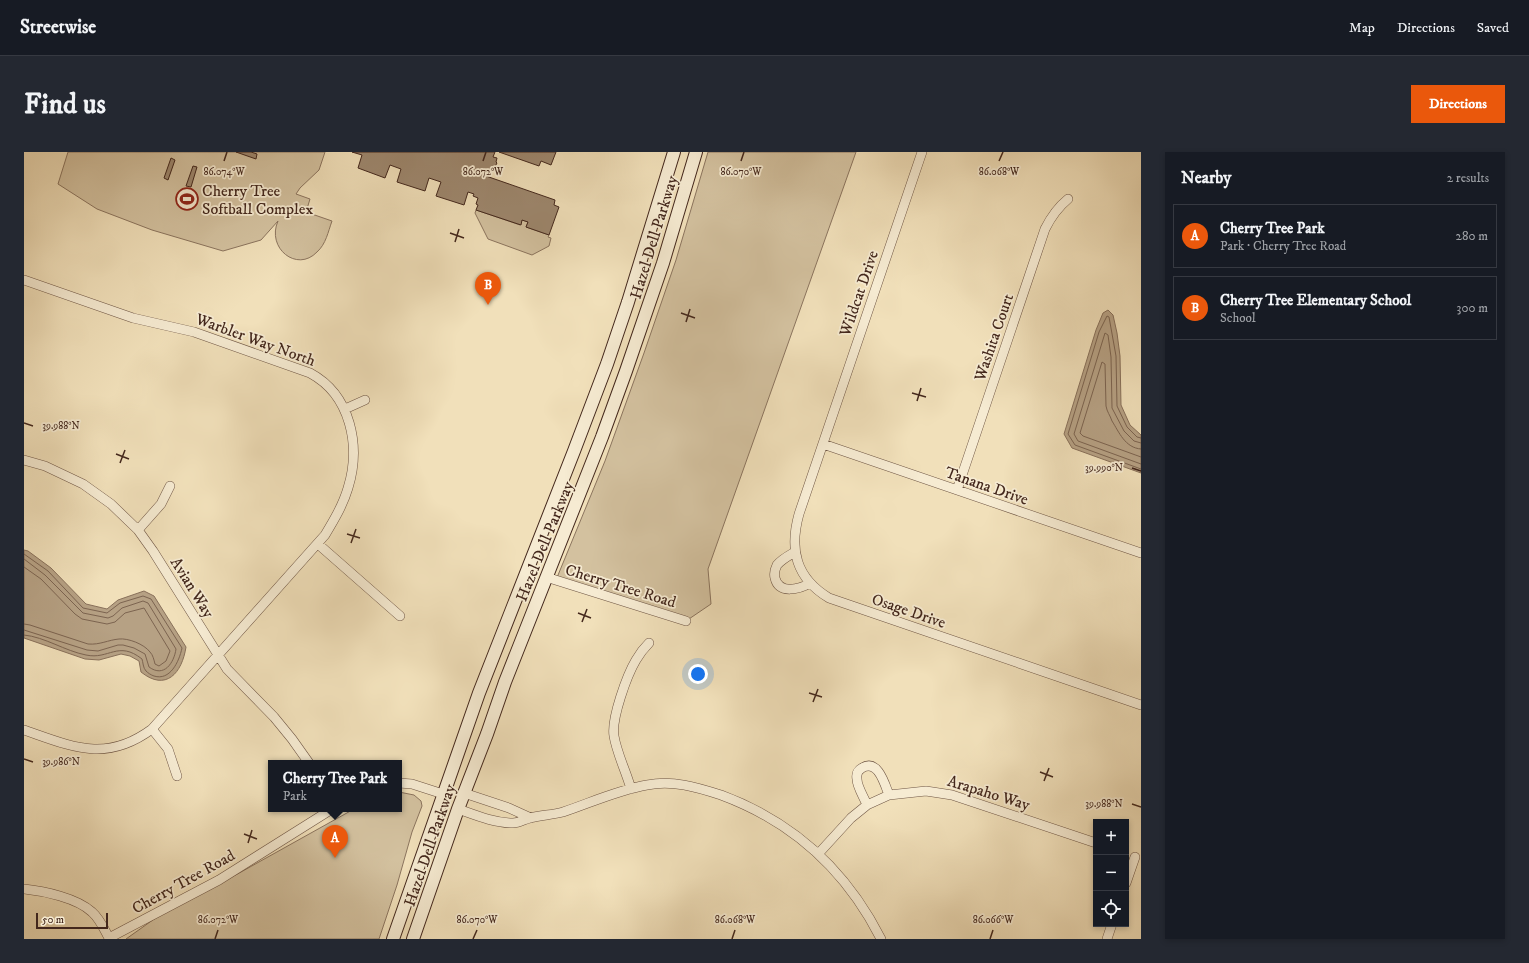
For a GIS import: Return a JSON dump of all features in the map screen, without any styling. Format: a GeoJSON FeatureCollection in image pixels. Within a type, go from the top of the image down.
{"type":"FeatureCollection","features":[{"type":"Feature","properties":{"kind":"main road","name":"Hazel Dell Parkway"},"geometry":{"type":"LineString","coordinates":[[393,939],[469,719],[589,414],[628,302],[674,152]]}},
{"type":"Feature","properties":{"kind":"main road","name":"Hazel Dell Parkway"},"geometry":{"type":"LineString","coordinates":[[413,939],[458,809],[505,682],[600,444],[626,372],[663,263],[696,152]]}},
{"type":"Feature","properties":{"kind":"street","name":"Wildcat Drive"},"geometry":{"type":"LineString","coordinates":[[823,444],[922,152]]}},
{"type":"Feature","properties":{"kind":"street","name":"Washita Court"},"geometry":{"type":"LineString","coordinates":[[957,490],[1045,229],[1054,212],[1068,200]]}},
{"type":"Feature","properties":{"kind":"street","name":"Warbler Way North"},"geometry":{"type":"LineString","coordinates":[[24,280],[133,318],[194,332],[302,369],[317,376],[329,386],[345,409],[350,425],[352,440],[351,471],[348,488],[335,519],[318,544],[152,729],[133,741],[100,749],[82,749],[24,730]]}},
{"type":"Feature","properties":{"kind":"street"},"geometry":{"type":"LineString","coordinates":[[345,409],[365,400]]}},
{"type":"Feature","properties":{"kind":"street","name":"Tanana Drive"},"geometry":{"type":"LineString","coordinates":[[823,444],[1141,553]]}},
{"type":"Feature","properties":{"kind":"street","name":"Osage Drive"},"geometry":{"type":"LineString","coordinates":[[823,444],[797,523],[794,540],[795,552],[802,571],[810,583],[822,594],[839,602],[1141,705]]}},
{"type":"Feature","properties":{"kind":"street","name":"Avian Way"},"geometry":{"type":"LineString","coordinates":[[24,460],[45,466],[83,484],[111,504],[138,530],[153,551],[227,669],[274,717],[307,760]]}},
{"type":"Feature","properties":{"kind":"street"},"geometry":{"type":"LineString","coordinates":[[138,530],[161,504],[170,486]]}},
{"type":"Feature","properties":{"kind":"street"},"geometry":{"type":"LineString","coordinates":[[318,544],[400,616]]}},
{"type":"Feature","properties":{"kind":"street"},"geometry":{"type":"LineString","coordinates":[[795,552],[784,558],[776,568],[775,576],[777,583],[787,589],[799,588],[810,583]]}},
{"type":"Feature","properties":{"kind":"street","name":"Cherry Tree Road"},"geometry":{"type":"LineString","coordinates":[[546,577],[686,621]]}},
{"type":"Feature","properties":{"kind":"street"},"geometry":{"type":"LineString","coordinates":[[631,788],[614,736],[614,722],[617,709],[635,662],[649,643]]}},
{"type":"Feature","properties":{"kind":"street"},"geometry":{"type":"LineString","coordinates":[[152,729],[168,749],[177,776]]}},
{"type":"Feature","properties":{"kind":"street"},"geometry":{"type":"LineString","coordinates":[[867,805],[856,780],[861,768],[866,766],[873,767],[879,772],[889,795]]}},
{"type":"Feature","properties":{"kind":"street"},"geometry":{"type":"LineString","coordinates":[[402,783],[412,784],[443,794]]}},
{"type":"Feature","properties":{"kind":"street"},"geometry":{"type":"LineString","coordinates":[[458,809],[491,820],[515,823],[531,818],[562,812],[631,788],[647,785],[665,783],[689,785],[706,790],[765,815],[792,832],[819,853],[844,880],[860,902],[881,939]]}},
{"type":"Feature","properties":{"kind":"street","name":"Arapaho Way"},"geometry":{"type":"LineString","coordinates":[[819,853],[851,818],[867,805],[889,795],[921,791],[948,794],[1093,842]]}},
{"type":"Feature","properties":{"kind":"street"},"geometry":{"type":"LineString","coordinates":[[464,793],[509,808],[531,818]]}},
{"type":"Feature","properties":{"kind":"street","name":"Cherry Tree Road"},"geometry":{"type":"LineString","coordinates":[[109,938],[219,880],[327,812]]}},
{"type":"Feature","properties":{"kind":"street"},"geometry":{"type":"LineString","coordinates":[[1129,878],[1138,858]]}},
{"type":"Feature","properties":{"kind":"street"},"geometry":{"type":"LineString","coordinates":[[24,889],[37,890],[79,904],[92,912],[101,922],[109,938]]}},
{"type":"Feature","properties":{"kind":"street"},"geometry":{"type":"LineString","coordinates":[[1107,939],[1111,927]]}},
{"type":"Feature","properties":{"kind":"shaded area","name":"Cherry Tree Softball Complex"},"geometry":{"type":"Polygon","coordinates":[[[68,152],[325,152],[319,170],[300,188],[296,194],[310,199],[306,212],[332,221],[323,245],[309,258],[301,260],[293,259],[280,248],[276,240],[275,231],[278,221],[261,240],[223,251],[152,230],[97,209],[58,184],[68,152]]]}},
{"type":"Feature","properties":{"kind":"shaded area"},"geometry":{"type":"Polygon","coordinates":[[[708,152],[856,152],[708,569],[711,604],[686,621],[556,580],[605,461],[644,353],[676,260],[708,152]]]}},
{"type":"Feature","properties":{"kind":"shaded area"},"geometry":{"type":"Polygon","coordinates":[[[476,210],[520,225],[522,220],[528,222],[526,227],[549,235],[548,237],[551,238],[549,246],[532,255],[488,239],[475,213],[476,210]]]}},
{"type":"Feature","properties":{"kind":"shaded area"},"geometry":{"type":"Polygon","coordinates":[[[402,793],[414,795],[421,801],[422,806],[412,832],[397,885],[379,939],[126,939],[157,917],[349,812],[402,812],[402,793]]]}},
{"type":"Feature","properties":{"kind":"water"},"geometry":{"type":"Polygon","coordinates":[[[1108,310],[1113,315],[1117,333],[1120,356],[1121,405],[1130,425],[1141,435],[1141,473],[1072,448],[1064,434],[1096,330],[1103,313],[1108,310]]]}},
{"type":"Feature","properties":{"kind":"water"},"geometry":{"type":"Polygon","coordinates":[[[24,550],[28,551],[51,568],[86,604],[107,609],[118,600],[144,591],[154,596],[186,647],[181,665],[177,672],[165,680],[158,680],[150,678],[141,672],[139,661],[130,656],[121,654],[99,660],[85,659],[24,638],[24,550]]]}},
{"type":"Feature","properties":{"kind":"building"},"geometry":{"type":"Polygon","coordinates":[[[236,152],[251,152],[257,154],[256,159],[236,152]]]}},
{"type":"Feature","properties":{"kind":"building"},"geometry":{"type":"Polygon","coordinates":[[[352,152],[495,152],[493,157],[497,158],[497,163],[492,172],[488,170],[486,176],[555,200],[554,205],[559,207],[549,235],[526,227],[528,222],[522,220],[521,225],[476,210],[478,198],[473,196],[474,194],[468,192],[464,205],[436,196],[441,182],[429,178],[425,191],[397,182],[401,169],[390,165],[385,178],[358,168],[362,155],[352,152]]]}},
{"type":"Feature","properties":{"kind":"building"},"geometry":{"type":"Polygon","coordinates":[[[499,152],[556,152],[551,165],[541,161],[539,166],[499,152]]]}},
{"type":"Feature","properties":{"kind":"building"},"geometry":{"type":"Polygon","coordinates":[[[171,158],[175,160],[168,180],[164,178],[171,158]]]}},
{"type":"Feature","properties":{"kind":"building"},"geometry":{"type":"Polygon","coordinates":[[[193,166],[197,167],[191,187],[186,186],[193,166]]]}},
{"type":"Feature","properties":{"kind":"place","name":"Cherry Tree Softball Complex"},"geometry":{"type":"Point","coordinates":[187,199]}},
{"type":"Feature","properties":{"kind":"place","name":"Cherry Tree Elementary School"},"geometry":{"type":"Point","coordinates":[488,305]}},
{"type":"Feature","properties":{"kind":"place","name":"Cherry Tree Park"},"geometry":{"type":"Point","coordinates":[335,858]}}]}
